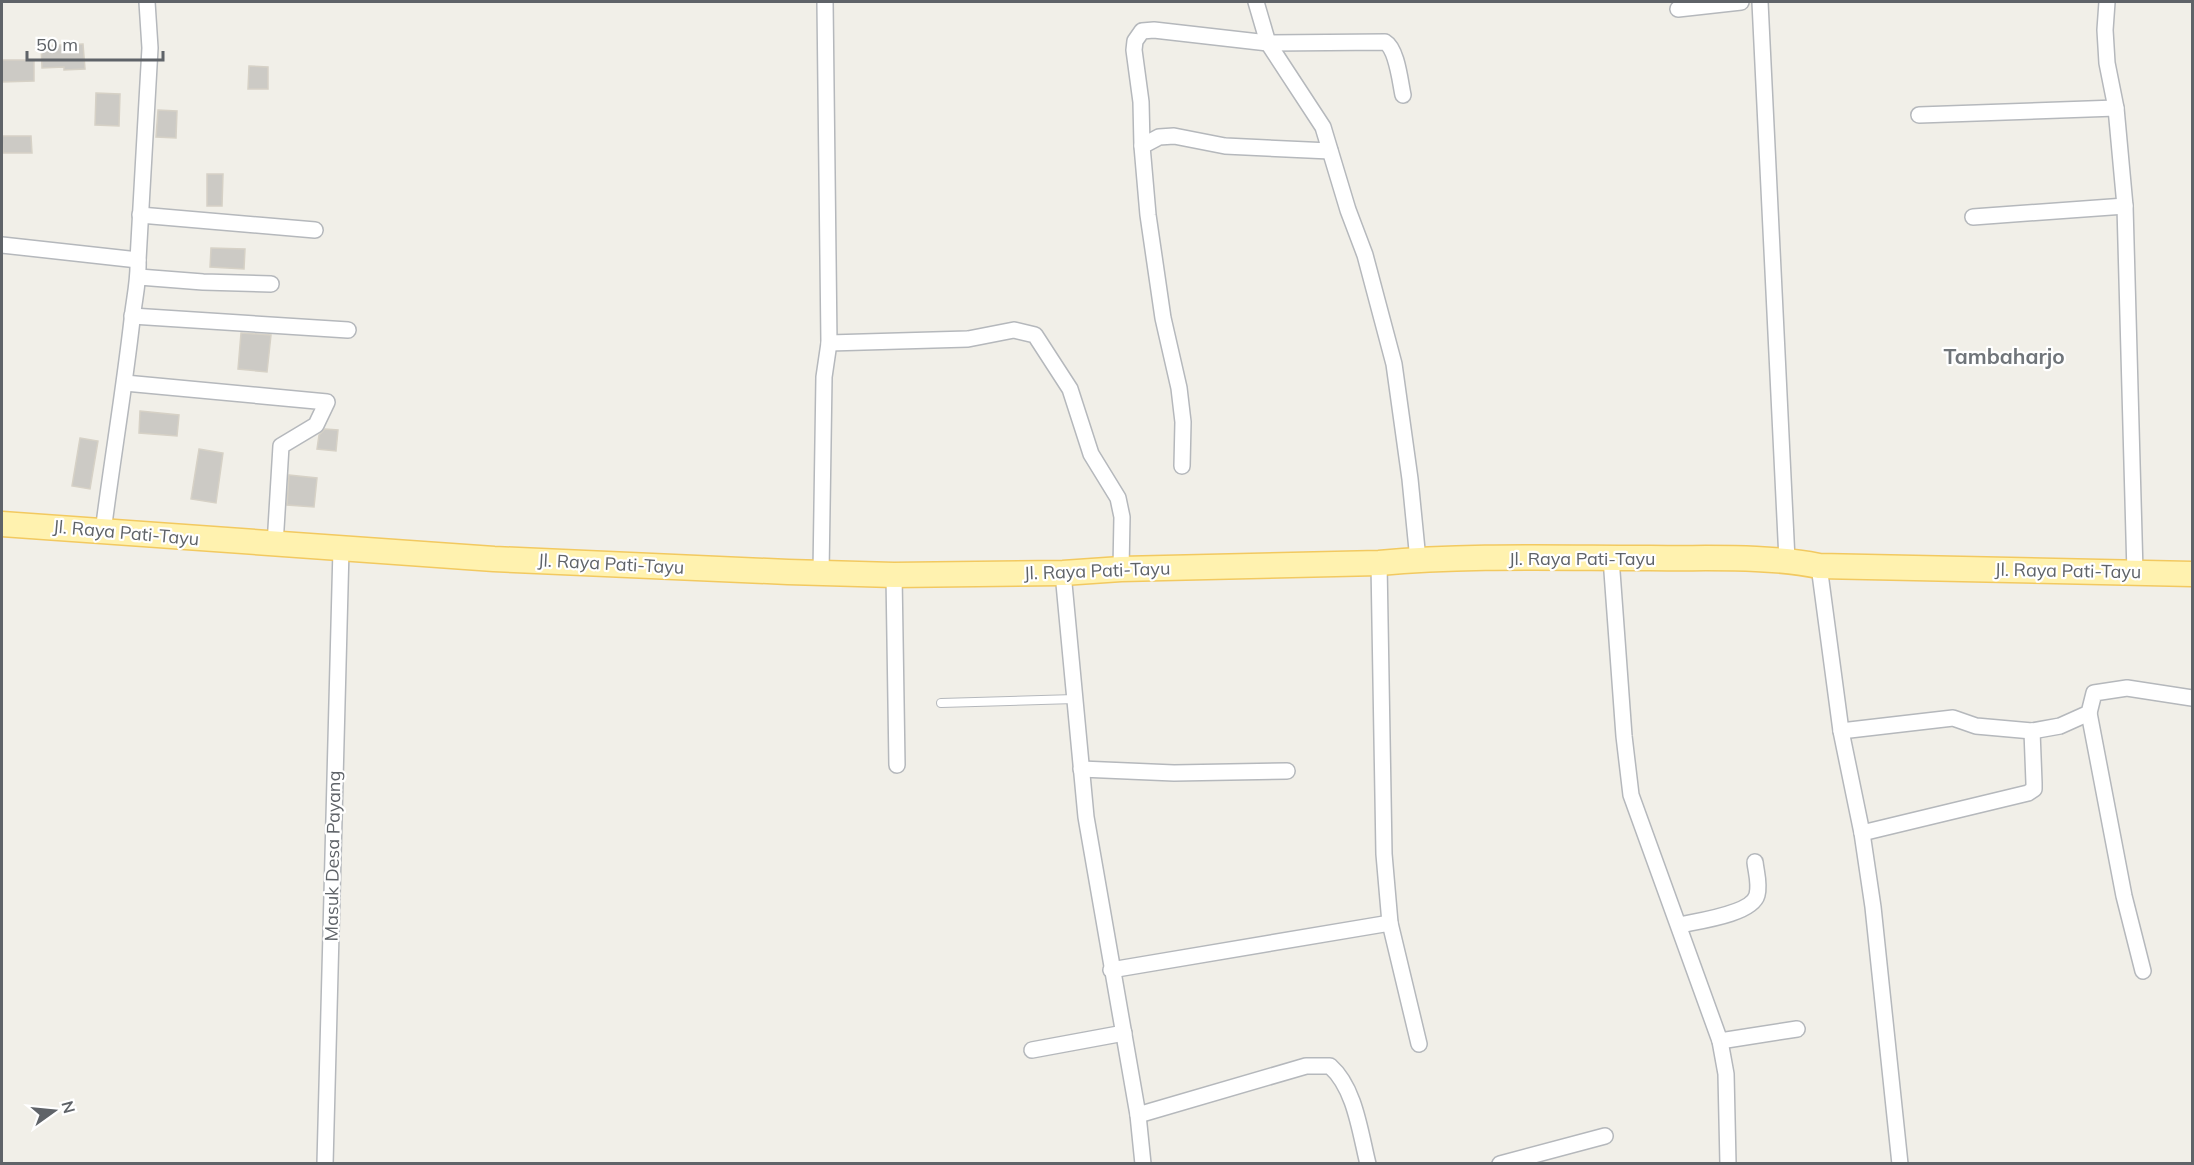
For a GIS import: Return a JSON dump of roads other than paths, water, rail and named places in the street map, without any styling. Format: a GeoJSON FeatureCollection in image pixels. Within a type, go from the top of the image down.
{"type":"FeatureCollection","features":[{"type":"Feature","properties":{"kind":"main road","name":"Jl. Raya Pati-Tayu"},"geometry":{"type":"LineString","coordinates":[[2,524],[494,559],[894,575],[1063,573],[1121,569],[1379,564],[1418,560],[1611,558],[1787,560],[1819,566],[2193,574]]}},
{"type":"Feature","properties":{"kind":"street"},"geometry":{"type":"LineString","coordinates":[[103,531],[139,277],[140,215],[150,48],[147,2]]}},
{"type":"Feature","properties":{"kind":"street"},"geometry":{"type":"LineString","coordinates":[[820,573],[824,377],[829,343],[825,2]]}},
{"type":"Feature","properties":{"kind":"street"},"geometry":{"type":"LineString","coordinates":[[1256,2],[1268,43],[1323,127],[1348,210],[1365,255],[1394,364],[1410,479],[1418,560]]}},
{"type":"Feature","properties":{"kind":"street"},"geometry":{"type":"LineString","coordinates":[[1678,9],[1741,2]]}},
{"type":"Feature","properties":{"kind":"street"},"geometry":{"type":"LineString","coordinates":[[1760,2],[1787,560]]}},
{"type":"Feature","properties":{"kind":"street"},"geometry":{"type":"LineString","coordinates":[[2107,2],[2105,30],[2107,63],[2116,108],[2125,206],[2135,573]]}},
{"type":"Feature","properties":{"kind":"street"},"geometry":{"type":"LineString","coordinates":[[1182,466],[1183,422],[1179,388],[1162,318],[1148,215],[1135,41],[1142,31],[1154,30],[1268,43],[1385,42],[1392,46],[1403,94]]}},
{"type":"Feature","properties":{"kind":"street"},"geometry":{"type":"LineString","coordinates":[[1919,115],[2116,108]]}},
{"type":"Feature","properties":{"kind":"street"},"geometry":{"type":"LineString","coordinates":[[1142,146],[1159,137],[1174,136],[1225,146],[1330,151]]}},
{"type":"Feature","properties":{"kind":"street"},"geometry":{"type":"LineString","coordinates":[[1973,217],[2125,206]]}},
{"type":"Feature","properties":{"kind":"street"},"geometry":{"type":"LineString","coordinates":[[140,215],[315,230]]}},
{"type":"Feature","properties":{"kind":"street"},"geometry":{"type":"LineString","coordinates":[[2,245],[138,260]]}},
{"type":"Feature","properties":{"kind":"street"},"geometry":{"type":"LineString","coordinates":[[139,277],[271,284]]}},
{"type":"Feature","properties":{"kind":"street"},"geometry":{"type":"LineString","coordinates":[[132,316],[348,330]]}},
{"type":"Feature","properties":{"kind":"street"},"geometry":{"type":"LineString","coordinates":[[829,343],[968,339],[1014,330],[1035,335],[1070,389],[1088,447],[1118,498],[1122,517],[1121,569]]}},
{"type":"Feature","properties":{"kind":"street"},"geometry":{"type":"LineString","coordinates":[[125,383],[327,402],[316,425],[281,446],[275,545]]}},
{"type":"Feature","properties":{"kind":"street","name":"Masuk Desa Payang"},"geometry":{"type":"LineString","coordinates":[[325,1164],[341,549]]}},
{"type":"Feature","properties":{"kind":"street"},"geometry":{"type":"LineString","coordinates":[[1611,558],[1624,736],[1631,795],[1668,899],[1680,925],[1720,1041],[1726,1074],[1728,1164]]}},
{"type":"Feature","properties":{"kind":"street"},"geometry":{"type":"LineString","coordinates":[[1379,564],[1384,854],[1390,923],[1419,1044]]}},
{"type":"Feature","properties":{"kind":"street"},"geometry":{"type":"LineString","coordinates":[[1819,566],[1841,731],[1862,833],[1874,919],[1900,1164]]}},
{"type":"Feature","properties":{"kind":"street"},"geometry":{"type":"LineString","coordinates":[[1063,573],[1086,817],[1138,1115],[1143,1164]]}},
{"type":"Feature","properties":{"kind":"street"},"geometry":{"type":"LineString","coordinates":[[894,575],[897,765]]}},
{"type":"Feature","properties":{"kind":"street"},"geometry":{"type":"LineString","coordinates":[[2143,971],[2124,896],[2089,712],[2094,693],[2127,688],[2193,698]]}},
{"type":"Feature","properties":{"kind":"street"},"geometry":{"type":"LineString","coordinates":[[1841,731],[1953,718],[1976,726],[2032,731],[2060,726],[2089,712]]}},
{"type":"Feature","properties":{"kind":"street"},"geometry":{"type":"LineString","coordinates":[[1862,833],[2028,794],[2034,789],[2032,731]]}},
{"type":"Feature","properties":{"kind":"street"},"geometry":{"type":"LineString","coordinates":[[1081,769],[1174,773],[1287,771]]}},
{"type":"Feature","properties":{"kind":"street"},"geometry":{"type":"LineString","coordinates":[[1680,925],[1749,906],[1757,896],[1755,862]]}},
{"type":"Feature","properties":{"kind":"street"},"geometry":{"type":"LineString","coordinates":[[1111,970],[1390,923]]}},
{"type":"Feature","properties":{"kind":"street"},"geometry":{"type":"LineString","coordinates":[[1720,1041],[1797,1029]]}},
{"type":"Feature","properties":{"kind":"street"},"geometry":{"type":"LineString","coordinates":[[1032,1050],[1124,1033]]}},
{"type":"Feature","properties":{"kind":"street"},"geometry":{"type":"LineString","coordinates":[[1138,1115],[1306,1066],[1330,1066],[1340,1075],[1353,1106],[1368,1164]]}},
{"type":"Feature","properties":{"kind":"street"},"geometry":{"type":"LineString","coordinates":[[1500,1164],[1605,1136]]}},
{"type":"Feature","properties":{"kind":"lane"},"geometry":{"type":"LineString","coordinates":[[941,703],[1075,699]]}},
{"type":"Feature","properties":{"kind":"district","name":"Tambaharjo"},"geometry":{"type":"Point","coordinates":[2004,357]}}]}
